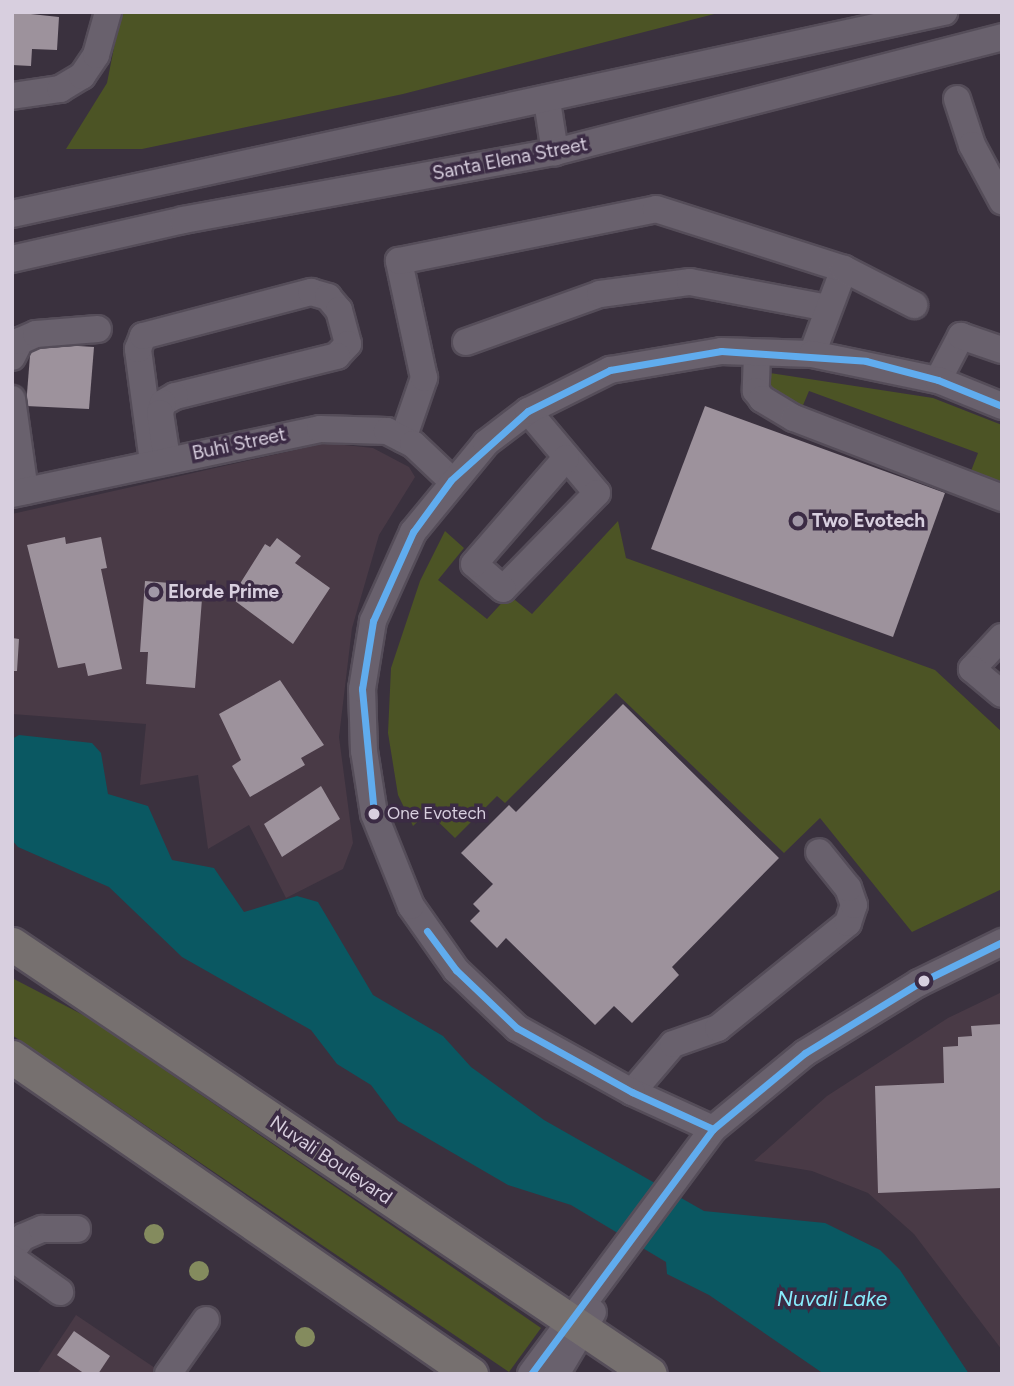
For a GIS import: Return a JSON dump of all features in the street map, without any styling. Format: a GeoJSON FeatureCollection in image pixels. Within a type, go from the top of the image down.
{"type":"FeatureCollection","features":[{"type":"Feature","properties":{"kind":"main road"},"geometry":{"type":"LineString","coordinates":[[12,926],[54,972]]}},
{"type":"Feature","properties":{"kind":"main road","name":"Nuvali Boulevard"},"geometry":{"type":"LineString","coordinates":[[12,944],[575,1326],[650,1374]]}},
{"type":"Feature","properties":{"kind":"main road"},"geometry":{"type":"LineString","coordinates":[[12,1056],[471,1374]]}},
{"type":"Feature","properties":{"kind":"main road"},"geometry":{"type":"LineString","coordinates":[[12,1074],[45,1080]]}},
{"type":"Feature","properties":{"kind":"street"},"geometry":{"type":"LineString","coordinates":[[12,96],[60,89],[82,76],[96,55],[108,12]]}},
{"type":"Feature","properties":{"kind":"street"},"geometry":{"type":"LineString","coordinates":[[12,214],[547,101],[944,12]]}},
{"type":"Feature","properties":{"kind":"street","name":"Santa Elena Street"},"geometry":{"type":"LineString","coordinates":[[12,259],[183,220],[555,152],[1002,37]]}},
{"type":"Feature","properties":{"kind":"street"},"geometry":{"type":"LineString","coordinates":[[957,99],[972,145],[1002,201]]}},
{"type":"Feature","properties":{"kind":"street"},"geometry":{"type":"LineString","coordinates":[[547,101],[555,152]]}},
{"type":"Feature","properties":{"kind":"street"},"geometry":{"type":"LineString","coordinates":[[403,439],[424,378],[400,261],[656,209],[844,270],[914,305]]}},
{"type":"Feature","properties":{"kind":"street"},"geometry":{"type":"LineString","coordinates":[[812,354],[827,308],[844,270]]}},
{"type":"Feature","properties":{"kind":"street"},"geometry":{"type":"LineString","coordinates":[[466,342],[600,293],[690,282],[827,308]]}},
{"type":"Feature","properties":{"kind":"street"},"geometry":{"type":"LineString","coordinates":[[311,292],[328,297],[339,310],[348,344],[337,356],[174,396],[163,403],[160,413],[160,461],[138,349],[143,335],[311,292]]}},
{"type":"Feature","properties":{"kind":"street"},"geometry":{"type":"LineString","coordinates":[[12,357],[20,341],[36,334],[98,329]]}},
{"type":"Feature","properties":{"kind":"street"},"geometry":{"type":"LineString","coordinates":[[938,380],[961,336],[1002,350]]}},
{"type":"Feature","properties":{"kind":"street"},"geometry":{"type":"LineString","coordinates":[[757,353],[756,390],[783,412],[1002,498]]}},
{"type":"Feature","properties":{"kind":"street"},"geometry":{"type":"LineString","coordinates":[[713,1129],[632,1093],[536,1040],[472,986],[411,906],[374,814],[362,688],[373,621],[413,533],[451,480],[485,443],[528,411],[610,370],[678,355],[812,354],[938,380],[1002,406]]}},
{"type":"Feature","properties":{"kind":"street"},"geometry":{"type":"LineString","coordinates":[[12,399],[19,493]]}},
{"type":"Feature","properties":{"kind":"street"},"geometry":{"type":"LineString","coordinates":[[528,411],[597,493],[503,589],[474,564],[566,458]]}},
{"type":"Feature","properties":{"kind":"street","name":"Buhi Street"},"geometry":{"type":"LineString","coordinates":[[19,493],[303,430],[387,431],[403,439],[451,480]]}},
{"type":"Feature","properties":{"kind":"street"},"geometry":{"type":"LineString","coordinates":[[1002,637],[972,668],[1002,694]]}},
{"type":"Feature","properties":{"kind":"street"},"geometry":{"type":"LineString","coordinates":[[632,1093],[673,1044],[718,1028],[848,923],[854,905],[848,888],[819,852]]}},
{"type":"Feature","properties":{"kind":"street"},"geometry":{"type":"LineString","coordinates":[[556,1374],[575,1326],[619,1251],[684,1161],[713,1129],[805,1053],[919,983],[1002,942]]}},
{"type":"Feature","properties":{"kind":"street"},"geometry":{"type":"LineString","coordinates":[[12,1251],[23,1237],[42,1229],[77,1228]]}},
{"type":"Feature","properties":{"kind":"street"},"geometry":{"type":"LineString","coordinates":[[12,1258],[60,1292]]}},
{"type":"Feature","properties":{"kind":"street"},"geometry":{"type":"LineString","coordinates":[[167,1374],[206,1320]]}},
{"type":"Feature","properties":{"kind":"street"},"geometry":{"type":"LineString","coordinates":[[531,1374],[575,1326]]}},
{"type":"Feature","properties":{"kind":"shaded area"},"geometry":{"type":"Polygon","coordinates":[[[326,443],[373,448],[409,467],[415,477],[379,535],[352,628],[339,737],[353,843],[343,869],[286,898],[249,825],[208,849],[198,775],[140,785],[146,724],[12,714],[12,514],[326,443]]]}},
{"type":"Feature","properties":{"kind":"shaded area"},"geometry":{"type":"Polygon","coordinates":[[[1002,992],[1002,1350],[914,1234],[868,1193],[812,1171],[754,1161],[827,1096],[948,1018],[1002,992]]]}},
{"type":"Feature","properties":{"kind":"shaded area"},"geometry":{"type":"Polygon","coordinates":[[[76,1315],[164,1374],[37,1374],[76,1315]]]}},
{"type":"Feature","properties":{"kind":"green space"},"geometry":{"type":"Polygon","coordinates":[[[121,12],[722,12],[403,94],[142,149],[66,149],[107,83],[121,12]]]}},
{"type":"Feature","properties":{"kind":"green space"},"geometry":{"type":"Polygon","coordinates":[[[770,373],[933,398],[1002,425],[1002,482],[971,471],[978,453],[809,391],[801,410],[765,391],[770,373]]]}},
{"type":"Feature","properties":{"kind":"green space"},"geometry":{"type":"Polygon","coordinates":[[[618,521],[626,558],[935,670],[1002,732],[1002,889],[912,932],[820,818],[784,853],[616,693],[505,803],[497,796],[455,838],[428,812],[413,826],[398,795],[388,733],[391,668],[420,581],[445,531],[464,548],[438,580],[487,619],[509,595],[532,614],[618,521]]]}},
{"type":"Feature","properties":{"kind":"green space"},"geometry":{"type":"Polygon","coordinates":[[[12,978],[89,1018],[541,1328],[509,1372],[12,1035],[12,978]]]}},
{"type":"Feature","properties":{"kind":"water","name":"Nuvali Lake"},"geometry":{"type":"Polygon","coordinates":[[[19,735],[92,743],[101,753],[108,794],[148,806],[172,860],[214,868],[244,912],[297,896],[318,902],[373,995],[443,1036],[471,1067],[544,1120],[704,1211],[825,1223],[880,1250],[900,1270],[969,1374],[824,1374],[709,1295],[667,1274],[666,1262],[571,1205],[508,1185],[398,1121],[371,1085],[337,1064],[311,1030],[182,957],[109,887],[18,847],[12,840],[12,739],[19,735]]]}},
{"type":"Feature","properties":{"kind":"building"},"geometry":{"type":"Polygon","coordinates":[[[12,12],[59,17],[57,50],[32,49],[31,66],[12,65],[12,12]]]}},
{"type":"Feature","properties":{"kind":"building"},"geometry":{"type":"Polygon","coordinates":[[[31,343],[94,347],[89,409],[26,406],[31,343]]]}},
{"type":"Feature","properties":{"kind":"building","name":"Two Evotech"},"geometry":{"type":"Polygon","coordinates":[[[705,406],[945,493],[893,637],[651,549],[705,406]]]}},
{"type":"Feature","properties":{"kind":"building"},"geometry":{"type":"Polygon","coordinates":[[[65,537],[66,544],[101,537],[107,568],[101,569],[122,669],[88,676],[85,663],[58,668],[27,545],[65,537]]]}},
{"type":"Feature","properties":{"kind":"building"},"geometry":{"type":"Polygon","coordinates":[[[277,538],[301,556],[295,563],[330,588],[293,644],[231,598],[265,544],[270,547],[277,538]]]}},
{"type":"Feature","properties":{"kind":"building"},"geometry":{"type":"Polygon","coordinates":[[[145,581],[183,584],[182,597],[202,599],[195,688],[146,684],[148,652],[140,652],[145,581]]]}},
{"type":"Feature","properties":{"kind":"building"},"geometry":{"type":"Polygon","coordinates":[[[12,638],[19,639],[17,671],[12,671],[12,638]]]}},
{"type":"Feature","properties":{"kind":"building"},"geometry":{"type":"Polygon","coordinates":[[[280,680],[324,745],[301,758],[305,765],[250,797],[232,766],[241,760],[219,714],[280,680]]]}},
{"type":"Feature","properties":{"kind":"building","name":"One Evotech"},"geometry":{"type":"Polygon","coordinates":[[[623,704],[779,858],[672,967],[679,975],[632,1023],[614,1006],[595,1025],[506,938],[497,948],[470,921],[480,911],[473,904],[493,884],[461,853],[509,805],[516,812],[623,704]]]}},
{"type":"Feature","properties":{"kind":"building"},"geometry":{"type":"Polygon","coordinates":[[[321,786],[340,819],[282,857],[264,824],[321,786]]]}},
{"type":"Feature","properties":{"kind":"building"},"geometry":{"type":"Polygon","coordinates":[[[1002,1024],[1002,1188],[878,1193],[875,1086],[944,1083],[943,1047],[958,1046],[958,1037],[972,1036],[971,1026],[1002,1024]]]}},
{"type":"Feature","properties":{"kind":"building"},"geometry":{"type":"Polygon","coordinates":[[[74,1331],[110,1356],[98,1374],[85,1374],[57,1355],[74,1331]]]}},
{"type":"Feature","properties":{"kind":"transit line"},"geometry":{"type":"LineString","coordinates":[[374,814],[362,689],[373,621],[413,532],[451,480],[528,411],[610,370],[721,351],[866,361],[938,380],[1002,406]]}},
{"type":"Feature","properties":{"kind":"transit line"},"geometry":{"type":"LineString","coordinates":[[427,931],[456,970],[517,1028],[632,1092],[713,1129]]}},
{"type":"Feature","properties":{"kind":"transit line"},"geometry":{"type":"LineString","coordinates":[[531,1374],[713,1129],[805,1053],[919,983],[1002,942]]}},
{"type":"Feature","properties":{"kind":"place","name":"Two Evotech"},"geometry":{"type":"Point","coordinates":[798,521]}},
{"type":"Feature","properties":{"kind":"place","name":"Elorde Prime"},"geometry":{"type":"Point","coordinates":[154,592]}},
{"type":"Feature","properties":{"kind":"place","name":"One Evotech"},"geometry":{"type":"Point","coordinates":[374,814]}}]}
